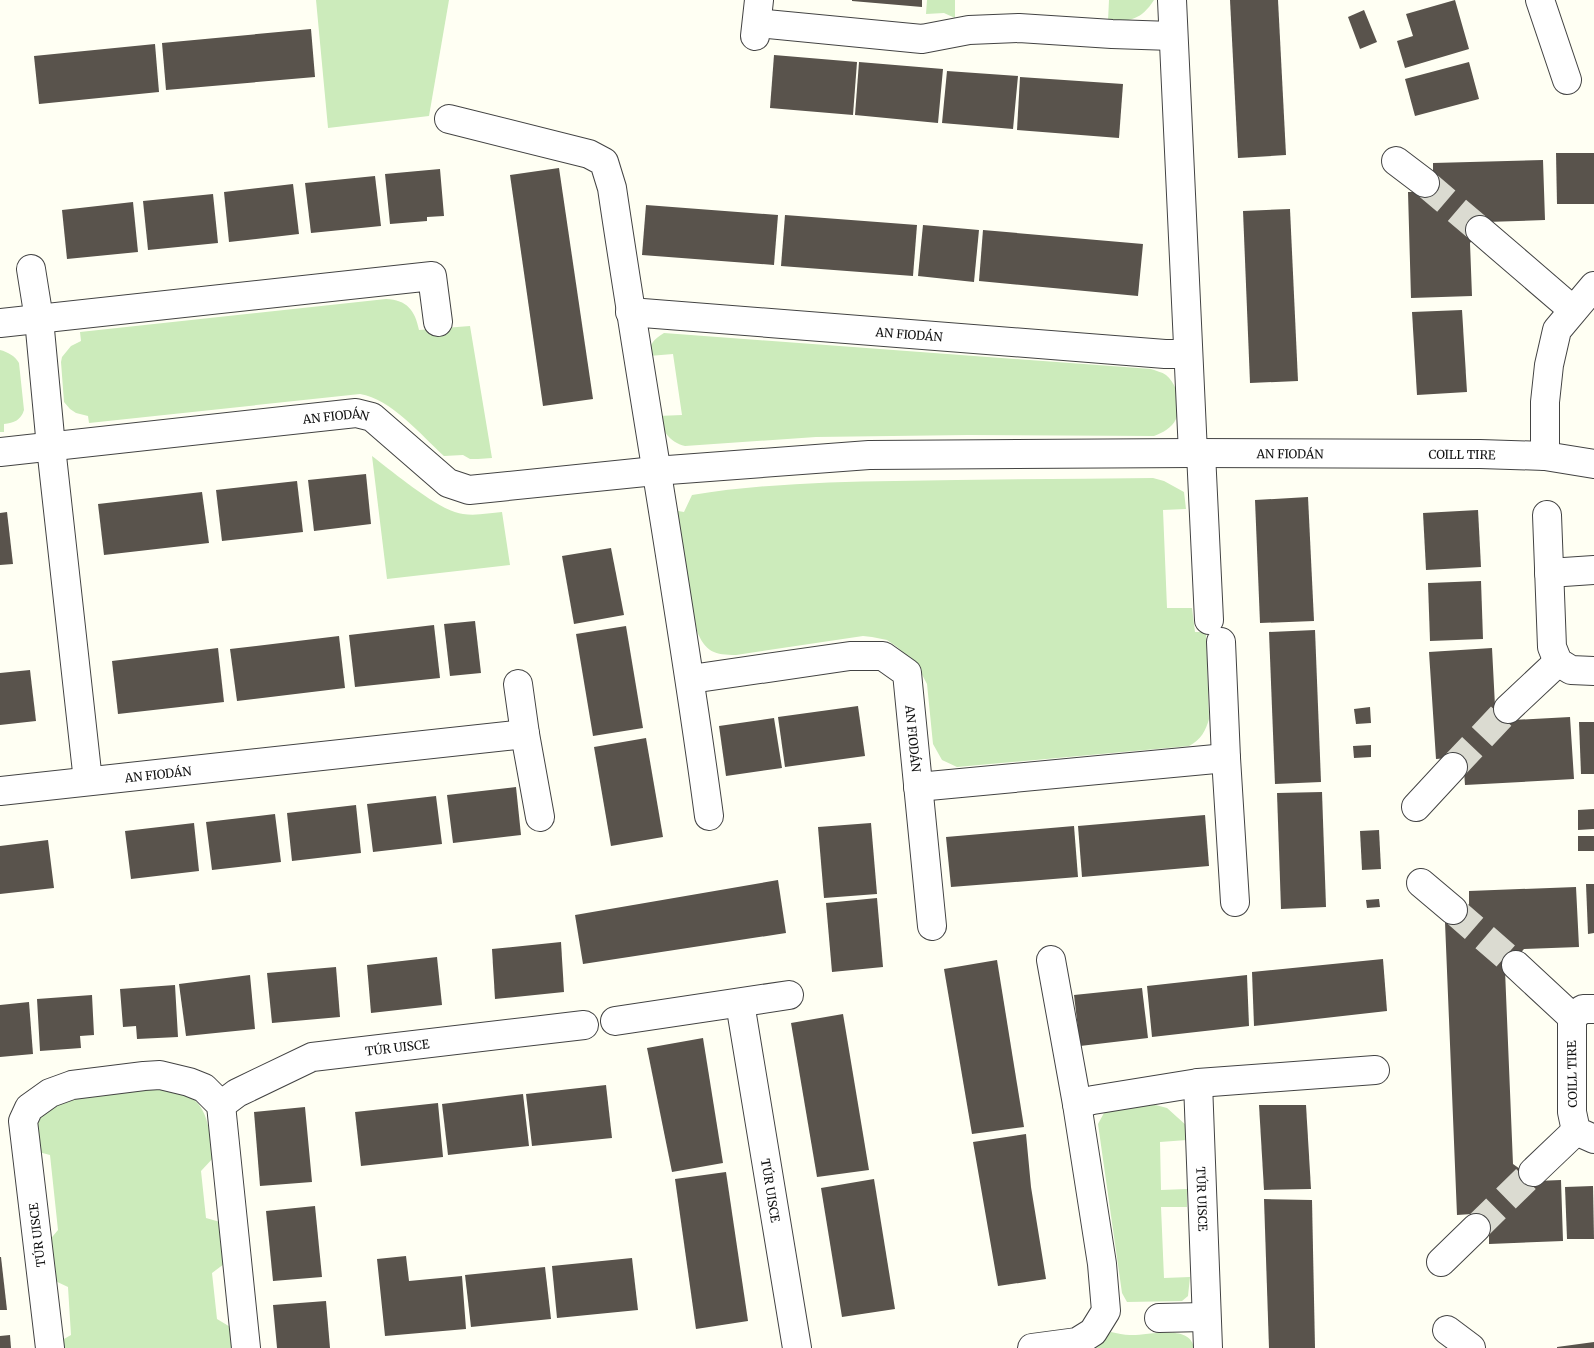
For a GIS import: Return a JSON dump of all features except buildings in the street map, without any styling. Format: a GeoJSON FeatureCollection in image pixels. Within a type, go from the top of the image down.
{"type":"FeatureCollection","features":[{"type":"Feature","properties":{"kind":"street"},"geometry":{"type":"LineString","coordinates":[[1172,0],[1172,36],[1188,354],[1226,758],[1235,902]]}},
{"type":"Feature","properties":{"kind":"street"},"geometry":{"type":"LineString","coordinates":[[1540,0],[1567,80]]}},
{"type":"Feature","properties":{"kind":"street"},"geometry":{"type":"LineString","coordinates":[[757,20],[922,40],[969,30],[1019,28],[1172,36]]}},
{"type":"Feature","properties":{"kind":"street"},"geometry":{"type":"LineString","coordinates":[[449,120],[589,154],[604,162],[612,188],[655,471],[691,679],[709,816]]}},
{"type":"Feature","properties":{"kind":"street"},"geometry":{"type":"LineString","coordinates":[[1396,161],[1425,183]]}},
{"type":"Feature","properties":{"kind":"street"},"geometry":{"type":"LineString","coordinates":[[1480,230],[1573,310]]}},
{"type":"Feature","properties":{"kind":"street"},"geometry":{"type":"LineString","coordinates":[[31,269],[39,319],[51,447],[88,781]]}},
{"type":"Feature","properties":{"kind":"street"},"geometry":{"type":"LineString","coordinates":[[0,324],[432,276],[438,322]]}},
{"type":"Feature","properties":{"kind":"street"},"geometry":{"type":"LineString","coordinates":[[1545,456],[1545,402],[1549,365],[1556,330],[1594,286]]}},
{"type":"Feature","properties":{"kind":"street","name":"AN FIODÁN"},"geometry":{"type":"LineString","coordinates":[[630,312],[1165,354],[1188,354]]}},
{"type":"Feature","properties":{"kind":"street","name":"AN FIODÁN"},"geometry":{"type":"LineString","coordinates":[[0,452],[356,413],[372,417],[448,483],[469,490],[655,471],[869,455],[1380,454]]}},
{"type":"Feature","properties":{"kind":"street","name":"COILL TIRE"},"geometry":{"type":"LineString","coordinates":[[1380,454],[1545,456],[1594,464]]}},
{"type":"Feature","properties":{"kind":"street"},"geometry":{"type":"LineString","coordinates":[[1547,514],[1552,647],[1558,662],[1571,670],[1594,672]]}},
{"type":"Feature","properties":{"kind":"street"},"geometry":{"type":"LineString","coordinates":[[1549,574],[1594,570]]}},
{"type":"Feature","properties":{"kind":"street","name":"AN FIODÁN"},"geometry":{"type":"LineString","coordinates":[[691,679],[850,656],[883,656],[907,673],[932,926]]}},
{"type":"Feature","properties":{"kind":"street"},"geometry":{"type":"LineString","coordinates":[[1508,709],[1558,662]]}},
{"type":"Feature","properties":{"kind":"street"},"geometry":{"type":"LineString","coordinates":[[518,684],[540,817]]}},
{"type":"Feature","properties":{"kind":"street","name":"AN FIODÁN"},"geometry":{"type":"LineString","coordinates":[[0,791],[525,734]]}},
{"type":"Feature","properties":{"kind":"street","name":"AN FIODÁN"},"geometry":{"type":"LineString","coordinates":[[918,787],[1226,758]]}},
{"type":"Feature","properties":{"kind":"street"},"geometry":{"type":"LineString","coordinates":[[1416,807],[1453,768]]}},
{"type":"Feature","properties":{"kind":"street"},"geometry":{"type":"LineString","coordinates":[[1421,882],[1453,910]]}},
{"type":"Feature","properties":{"kind":"street"},"geometry":{"type":"LineString","coordinates":[[1032,1348],[1077,1342],[1093,1332],[1106,1311],[1102,1264],[1077,1104],[1051,960]]}},
{"type":"Feature","properties":{"kind":"street","name":"COILL TIRE"},"geometry":{"type":"LineString","coordinates":[[1516,965],[1583,1013],[1572,1112],[1585,1135],[1533,1172]]}},
{"type":"Feature","properties":{"kind":"street"},"geometry":{"type":"LineString","coordinates":[[615,1021],[789,995]]}},
{"type":"Feature","properties":{"kind":"street","name":"TÚR UISCE"},"geometry":{"type":"LineString","coordinates":[[740,1003],[797,1348]]}},
{"type":"Feature","properties":{"kind":"street","name":"TÚR UISCE"},"geometry":{"type":"LineString","coordinates":[[50,1348],[11,1118],[50,1093],[72,1084],[160,1075],[189,1082],[204,1088],[221,1105],[237,1093],[312,1057],[584,1025]]}},
{"type":"Feature","properties":{"kind":"street"},"geometry":{"type":"LineString","coordinates":[[1077,1104],[1198,1083],[1375,1070]]}},
{"type":"Feature","properties":{"kind":"street","name":"TÚR UISCE"},"geometry":{"type":"LineString","coordinates":[[1198,1083],[1205,1317],[1208,1348]]}},
{"type":"Feature","properties":{"kind":"street"},"geometry":{"type":"LineString","coordinates":[[221,1105],[246,1348]]}},
{"type":"Feature","properties":{"kind":"street"},"geometry":{"type":"LineString","coordinates":[[1440,1262],[1476,1228]]}},
{"type":"Feature","properties":{"kind":"street"},"geometry":{"type":"LineString","coordinates":[[1160,1318],[1205,1317]]}},
{"type":"Feature","properties":{"kind":"street"},"geometry":{"type":"LineString","coordinates":[[1447,1330],[1471,1348]]}},
{"type":"Feature","properties":{"kind":"green space"},"geometry":{"type":"Polygon","coordinates":[[[316,0],[449,0],[429,116],[328,128],[316,0]]]}},
{"type":"Feature","properties":{"kind":"green space"},"geometry":{"type":"Polygon","coordinates":[[[927,0],[955,0],[955,18],[944,13],[926,14],[927,0]]]}},
{"type":"Feature","properties":{"kind":"green space"},"geometry":{"type":"Polygon","coordinates":[[[1109,0],[1154,0],[1145,12],[1135,18],[1123,21],[1108,21],[1109,0]]]}},
{"type":"Feature","properties":{"kind":"green space"},"geometry":{"type":"Polygon","coordinates":[[[386,299],[399,301],[409,307],[415,317],[419,330],[470,326],[492,458],[470,459],[463,455],[444,456],[394,410],[372,397],[360,394],[89,423],[88,416],[76,413],[64,402],[62,357],[71,346],[81,341],[80,332],[386,299]]]}},
{"type":"Feature","properties":{"kind":"green space"},"geometry":{"type":"Polygon","coordinates":[[[664,333],[1151,369],[1161,372],[1170,379],[1178,396],[1179,408],[1176,419],[1169,428],[1154,436],[968,435],[816,437],[685,446],[675,442],[667,435],[658,416],[682,415],[673,354],[649,356],[653,342],[664,333]]]}},
{"type":"Feature","properties":{"kind":"green space"},"geometry":{"type":"Polygon","coordinates":[[[0,350],[11,355],[19,363],[24,410],[17,420],[4,424],[4,432],[0,432],[0,350]]]}},
{"type":"Feature","properties":{"kind":"green space"},"geometry":{"type":"Polygon","coordinates":[[[372,456],[429,499],[453,512],[473,515],[502,512],[510,565],[387,579],[372,456]]]}},
{"type":"Feature","properties":{"kind":"green space"},"geometry":{"type":"Polygon","coordinates":[[[1153,478],[1164,481],[1184,492],[1186,509],[1163,510],[1167,608],[1192,608],[1195,632],[1206,632],[1209,719],[1197,741],[1189,746],[957,767],[942,760],[933,744],[927,684],[917,665],[887,640],[863,636],[729,655],[717,653],[707,648],[697,631],[678,518],[678,511],[684,512],[692,495],[768,486],[870,481],[1153,478]]]}},
{"type":"Feature","properties":{"kind":"green space"},"geometry":{"type":"Polygon","coordinates":[[[160,1087],[176,1090],[196,1101],[206,1119],[214,1157],[201,1171],[206,1218],[220,1222],[224,1264],[212,1273],[217,1319],[232,1328],[233,1348],[55,1348],[55,1344],[71,1335],[68,1287],[51,1279],[48,1242],[58,1230],[50,1155],[35,1151],[34,1132],[42,1115],[62,1100],[160,1087]]]}},
{"type":"Feature","properties":{"kind":"green space"},"geometry":{"type":"Polygon","coordinates":[[[1148,1103],[1167,1108],[1187,1126],[1187,1140],[1160,1142],[1161,1190],[1187,1189],[1187,1207],[1161,1207],[1164,1278],[1190,1277],[1188,1296],[1182,1301],[1127,1302],[1122,1293],[1098,1124],[1104,1113],[1113,1107],[1148,1103]]]}},
{"type":"Feature","properties":{"kind":"green space"},"geometry":{"type":"Polygon","coordinates":[[[1111,1332],[1130,1335],[1176,1333],[1191,1340],[1194,1348],[1095,1348],[1111,1332]]]}},
{"type":"Feature","properties":{"kind":"tunnel"},"geometry":{"type":"LineString","coordinates":[[1425,183],[1480,230]]}},
{"type":"Feature","properties":{"kind":"tunnel"},"geometry":{"type":"LineString","coordinates":[[1453,767],[1508,709]]}},
{"type":"Feature","properties":{"kind":"tunnel"},"geometry":{"type":"LineString","coordinates":[[1453,910],[1516,965]]}},
{"type":"Feature","properties":{"kind":"tunnel"},"geometry":{"type":"LineString","coordinates":[[1476,1228],[1533,1172]]}}]}
